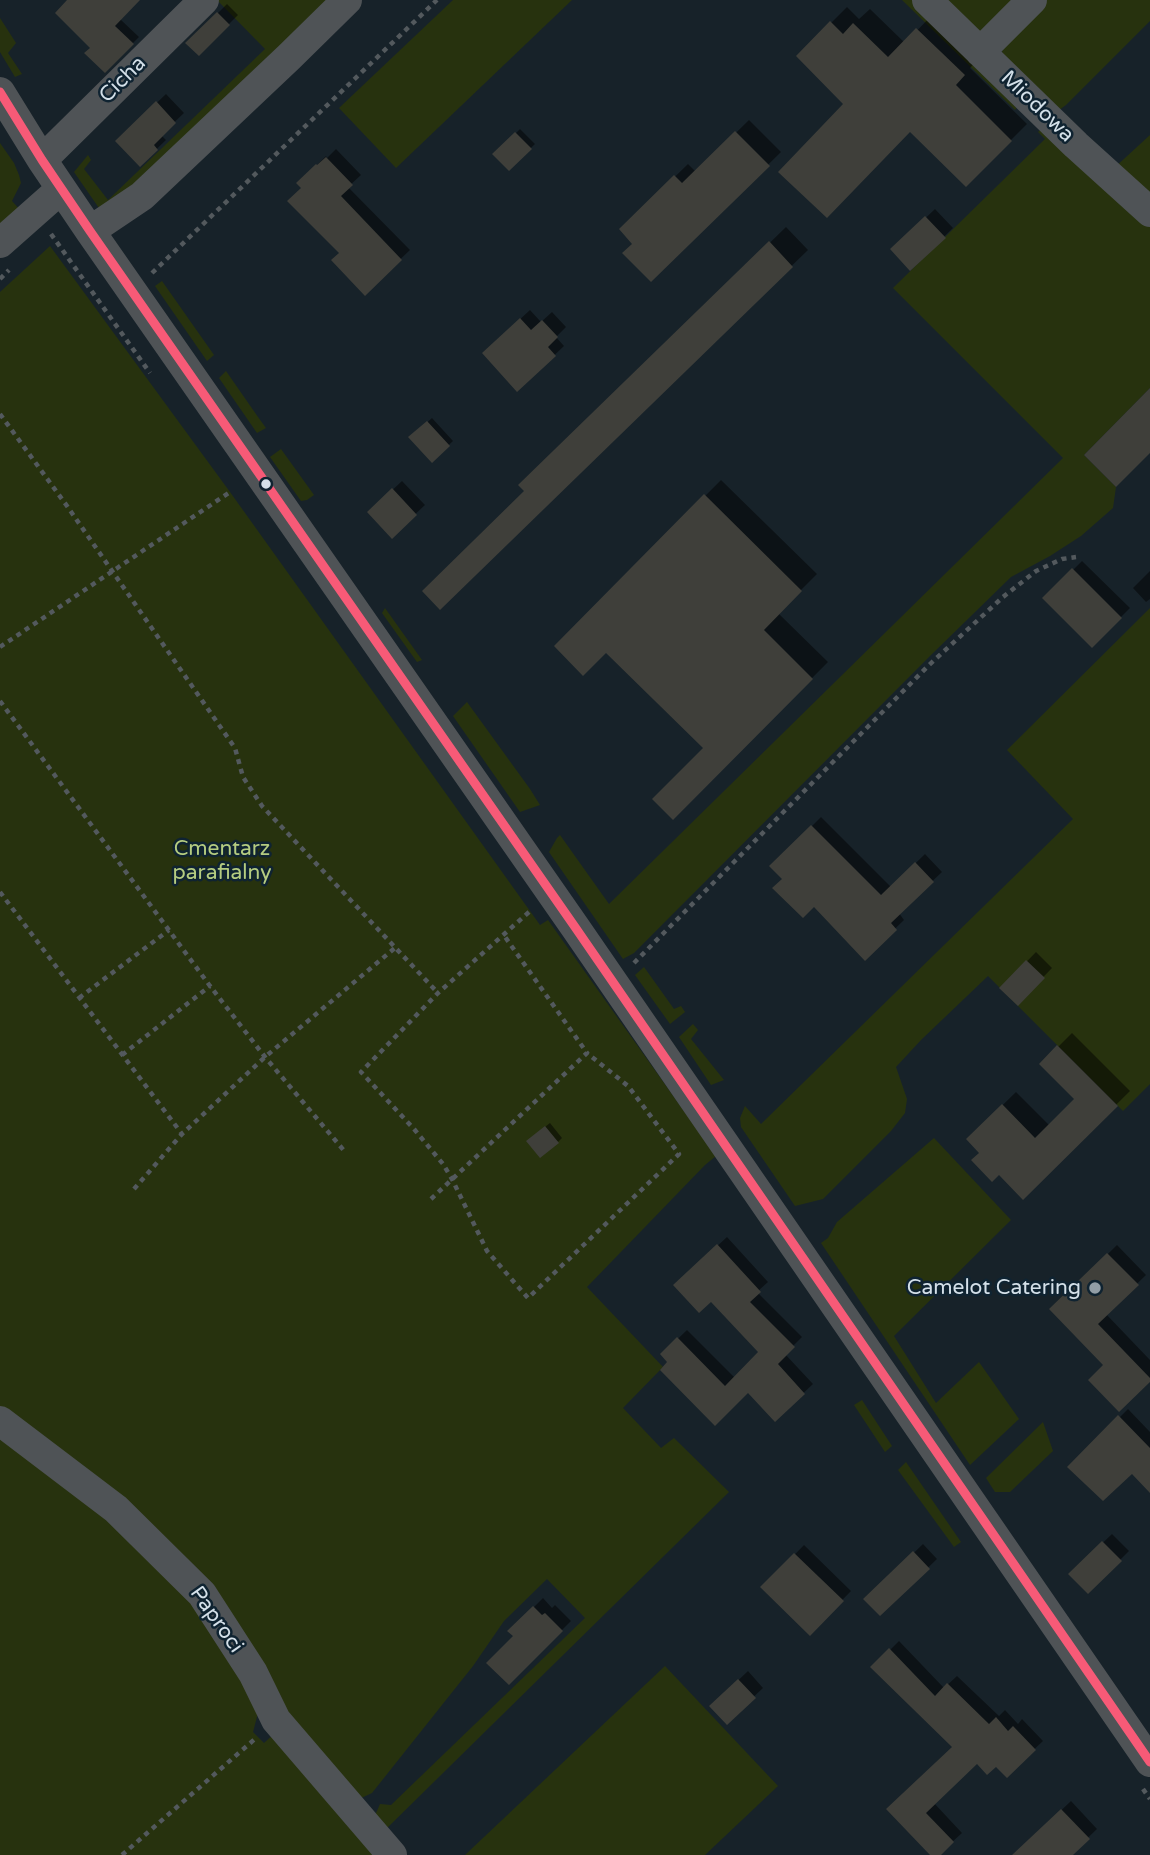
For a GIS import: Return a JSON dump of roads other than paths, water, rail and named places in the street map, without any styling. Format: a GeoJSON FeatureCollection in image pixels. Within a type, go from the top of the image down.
{"type":"FeatureCollection","features":[{"type":"Feature","properties":{"kind":"street","name":"Cicha"},"geometry":{"type":"LineString","coordinates":[[42,160],[205,0]]}},
{"type":"Feature","properties":{"kind":"street"},"geometry":{"type":"LineString","coordinates":[[90,231],[142,196],[347,0]]}},
{"type":"Feature","properties":{"kind":"street","name":"Miodowa"},"geometry":{"type":"LineString","coordinates":[[927,0],[1076,145],[1150,212]]}},
{"type":"Feature","properties":{"kind":"street"},"geometry":{"type":"LineString","coordinates":[[980,52],[1032,0]]}},
{"type":"Feature","properties":{"kind":"street"},"geometry":{"type":"LineString","coordinates":[[0,92],[61,189],[129,288],[612,981],[1150,1762]]}},
{"type":"Feature","properties":{"kind":"street"},"geometry":{"type":"LineString","coordinates":[[0,243],[61,189]]}},
{"type":"Feature","properties":{"kind":"street","name":"Paproci"},"geometry":{"type":"LineString","coordinates":[[0,1422],[116,1509],[202,1594],[254,1673],[276,1720],[392,1855]]}},
{"type":"Feature","properties":{"kind":"place","name":"Camelot Catering"},"geometry":{"type":"Point","coordinates":[1095,1288]}},
{"type":"Feature","properties":{"kind":"park label","name":"Cmentarz parafialny"},"geometry":{"type":"Point","coordinates":[222,861]}}]}
